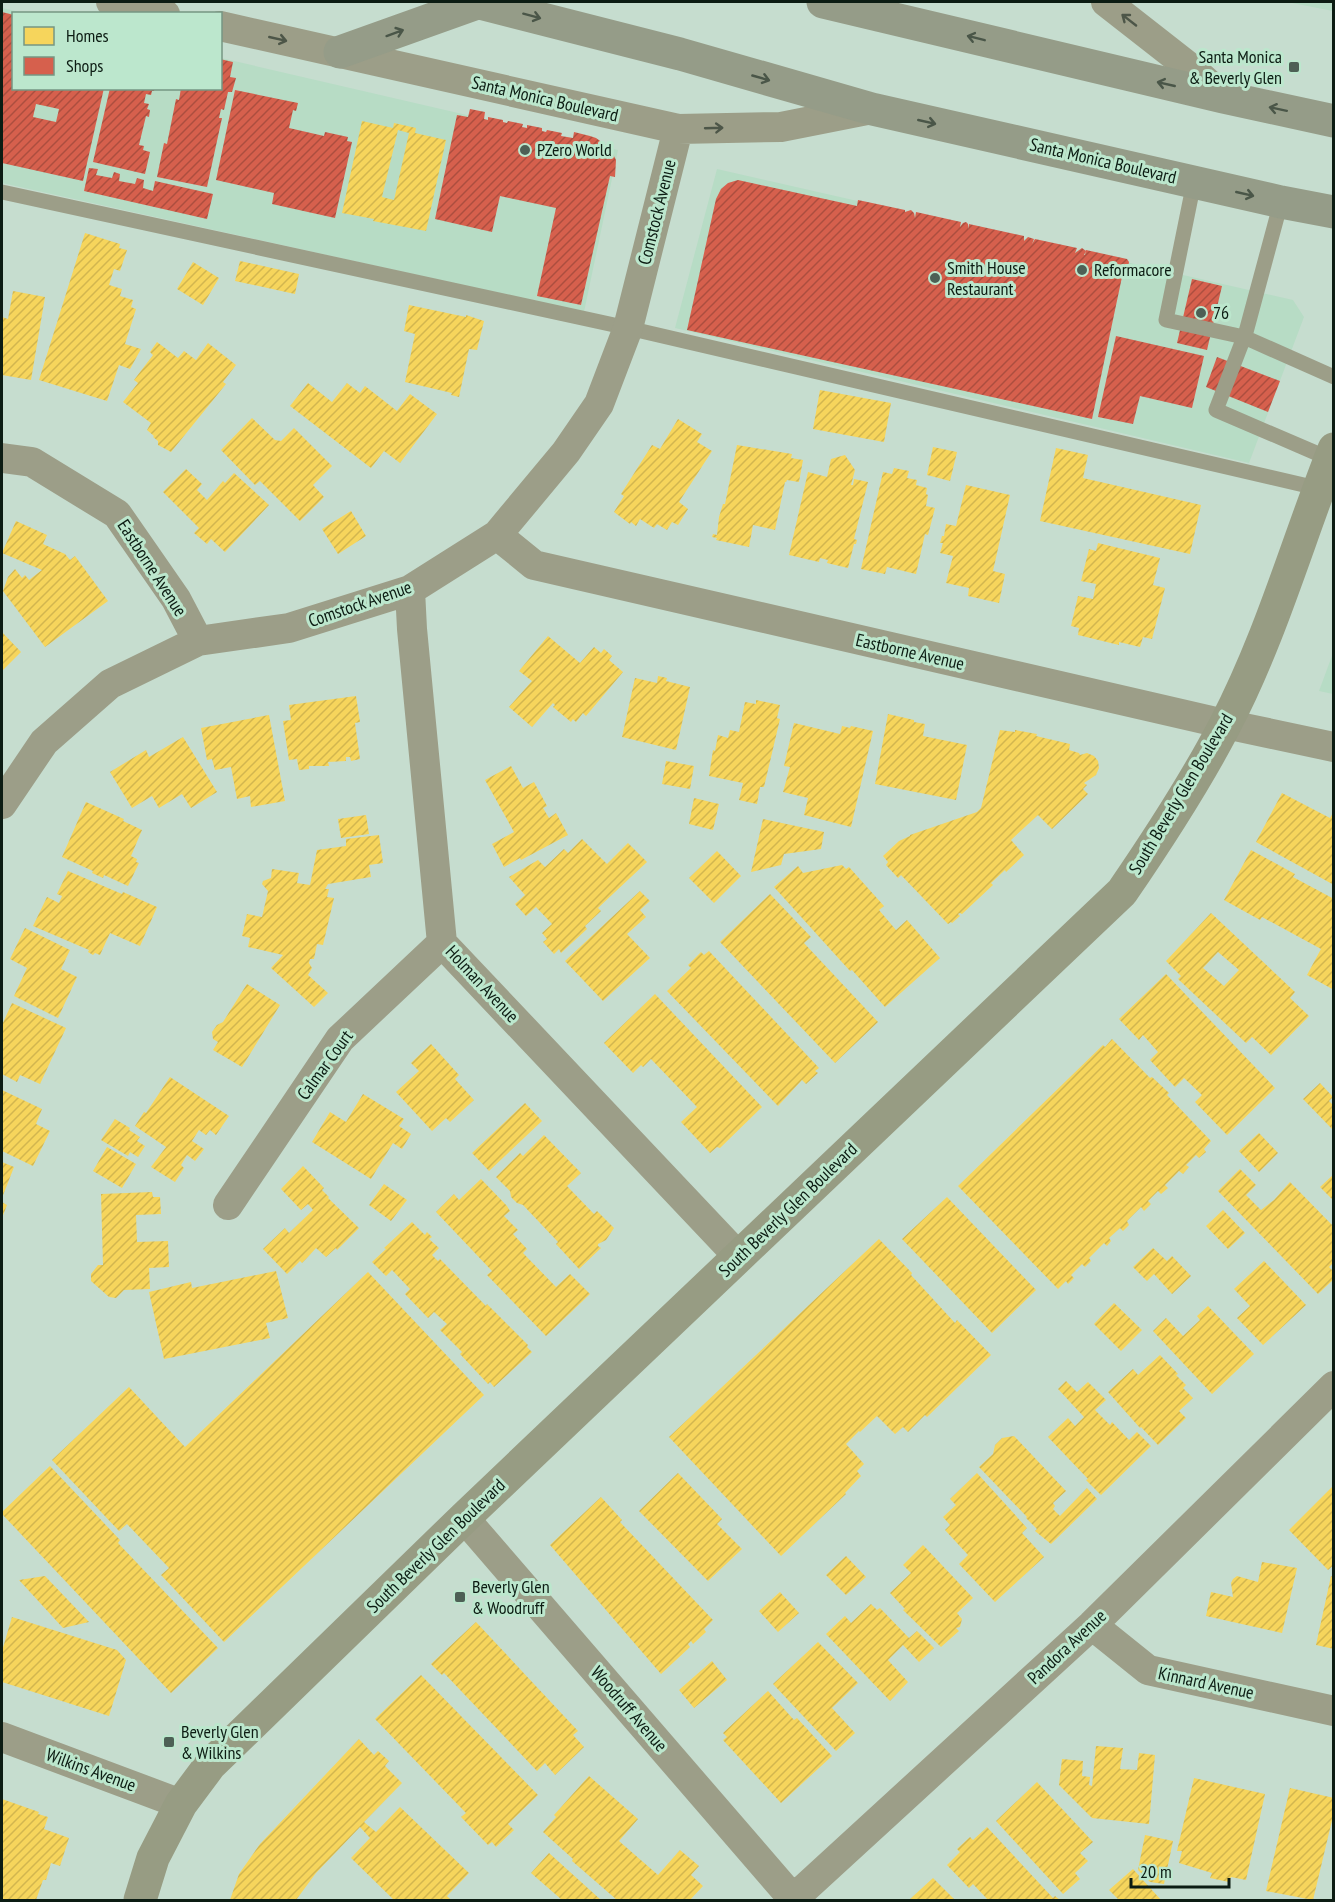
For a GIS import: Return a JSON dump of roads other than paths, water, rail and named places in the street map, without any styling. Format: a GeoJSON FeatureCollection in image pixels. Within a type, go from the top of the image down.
{"type":"FeatureCollection","features":[{"type":"Feature","properties":{"kind":"main road"},"geometry":{"type":"LineString","coordinates":[[340,52],[478,2]]}},
{"type":"Feature","properties":{"kind":"main road","name":"Santa Monica Boulevard"},"geometry":{"type":"LineString","coordinates":[[478,2],[680,54],[872,109],[1334,212]]}},
{"type":"Feature","properties":{"kind":"main road"},"geometry":{"type":"LineString","coordinates":[[823,2],[1223,97],[1334,121]]}},
{"type":"Feature","properties":{"kind":"main road","name":"South Beverly Glen Boulevard"},"geometry":{"type":"LineString","coordinates":[[140,1900],[153,1858],[181,1804],[210,1765],[464,1518],[1122,892],[1164,830],[1225,724],[1262,642],[1329,472]]}},
{"type":"Feature","properties":{"kind":"street"},"geometry":{"type":"LineString","coordinates":[[111,2],[156,12]]}},
{"type":"Feature","properties":{"kind":"street"},"geometry":{"type":"LineString","coordinates":[[1106,2],[1193,70],[1223,97]]}},
{"type":"Feature","properties":{"kind":"street","name":"Santa Monica Boulevard"},"geometry":{"type":"LineString","coordinates":[[222,26],[678,129],[781,127],[872,109]]}},
{"type":"Feature","properties":{"kind":"street","name":"Comstock Avenue"},"geometry":{"type":"LineString","coordinates":[[2,804],[44,742],[110,684],[198,642],[289,628],[410,590],[497,535],[566,452],[599,404],[628,328],[678,129]]}},
{"type":"Feature","properties":{"kind":"street","name":"Eastborne Avenue"},"geometry":{"type":"LineString","coordinates":[[2,458],[32,462],[117,514],[176,598],[198,642]]}},
{"type":"Feature","properties":{"kind":"street","name":"Eastborne Avenue"},"geometry":{"type":"LineString","coordinates":[[497,535],[534,565],[1334,747]]}},
{"type":"Feature","properties":{"kind":"street","name":"Holman Avenue"},"geometry":{"type":"LineString","coordinates":[[410,590],[442,943],[739,1257]]}},
{"type":"Feature","properties":{"kind":"street","name":"Calmar Court"},"geometry":{"type":"LineString","coordinates":[[228,1205],[340,1039],[442,943]]}},
{"type":"Feature","properties":{"kind":"street","name":"Pandora Avenue"},"geometry":{"type":"LineString","coordinates":[[793,1900],[1092,1625],[1334,1386]]}},
{"type":"Feature","properties":{"kind":"street","name":"Woodruff Avenue"},"geometry":{"type":"LineString","coordinates":[[464,1518],[793,1900]]}},
{"type":"Feature","properties":{"kind":"street","name":"Kinnard Avenue"},"geometry":{"type":"LineString","coordinates":[[1092,1625],[1148,1670],[1334,1711]]}},
{"type":"Feature","properties":{"kind":"street","name":"Wilkins Avenue"},"geometry":{"type":"LineString","coordinates":[[2,1737],[181,1804]]}},
{"type":"Feature","properties":{"kind":"lane"},"geometry":{"type":"LineString","coordinates":[[1194,182],[1166,320],[1244,337],[1334,377]]}},
{"type":"Feature","properties":{"kind":"lane"},"geometry":{"type":"LineString","coordinates":[[2,192],[628,328],[1329,472]]}},
{"type":"Feature","properties":{"kind":"lane"},"geometry":{"type":"LineString","coordinates":[[1281,202],[1244,337],[1216,410],[1329,472]]}},
{"type":"Feature","properties":{"kind":"place","name":"Santa Monica & Beverly Glen"},"geometry":{"type":"Point","coordinates":[1294,67]}},
{"type":"Feature","properties":{"kind":"place","name":"PZero World"},"geometry":{"type":"Point","coordinates":[525,150]}},
{"type":"Feature","properties":{"kind":"place","name":"Reformacore"},"geometry":{"type":"Point","coordinates":[1082,270]}},
{"type":"Feature","properties":{"kind":"place","name":"Smith House Restaurant"},"geometry":{"type":"Point","coordinates":[935,278]}},
{"type":"Feature","properties":{"kind":"place","name":"76"},"geometry":{"type":"Point","coordinates":[1201,313]}},
{"type":"Feature","properties":{"kind":"place","name":"Beverly Glen & Woodruff"},"geometry":{"type":"Point","coordinates":[460,1597]}},
{"type":"Feature","properties":{"kind":"place","name":"Beverly Glen & Wilkins"},"geometry":{"type":"Point","coordinates":[169,1742]}}]}
